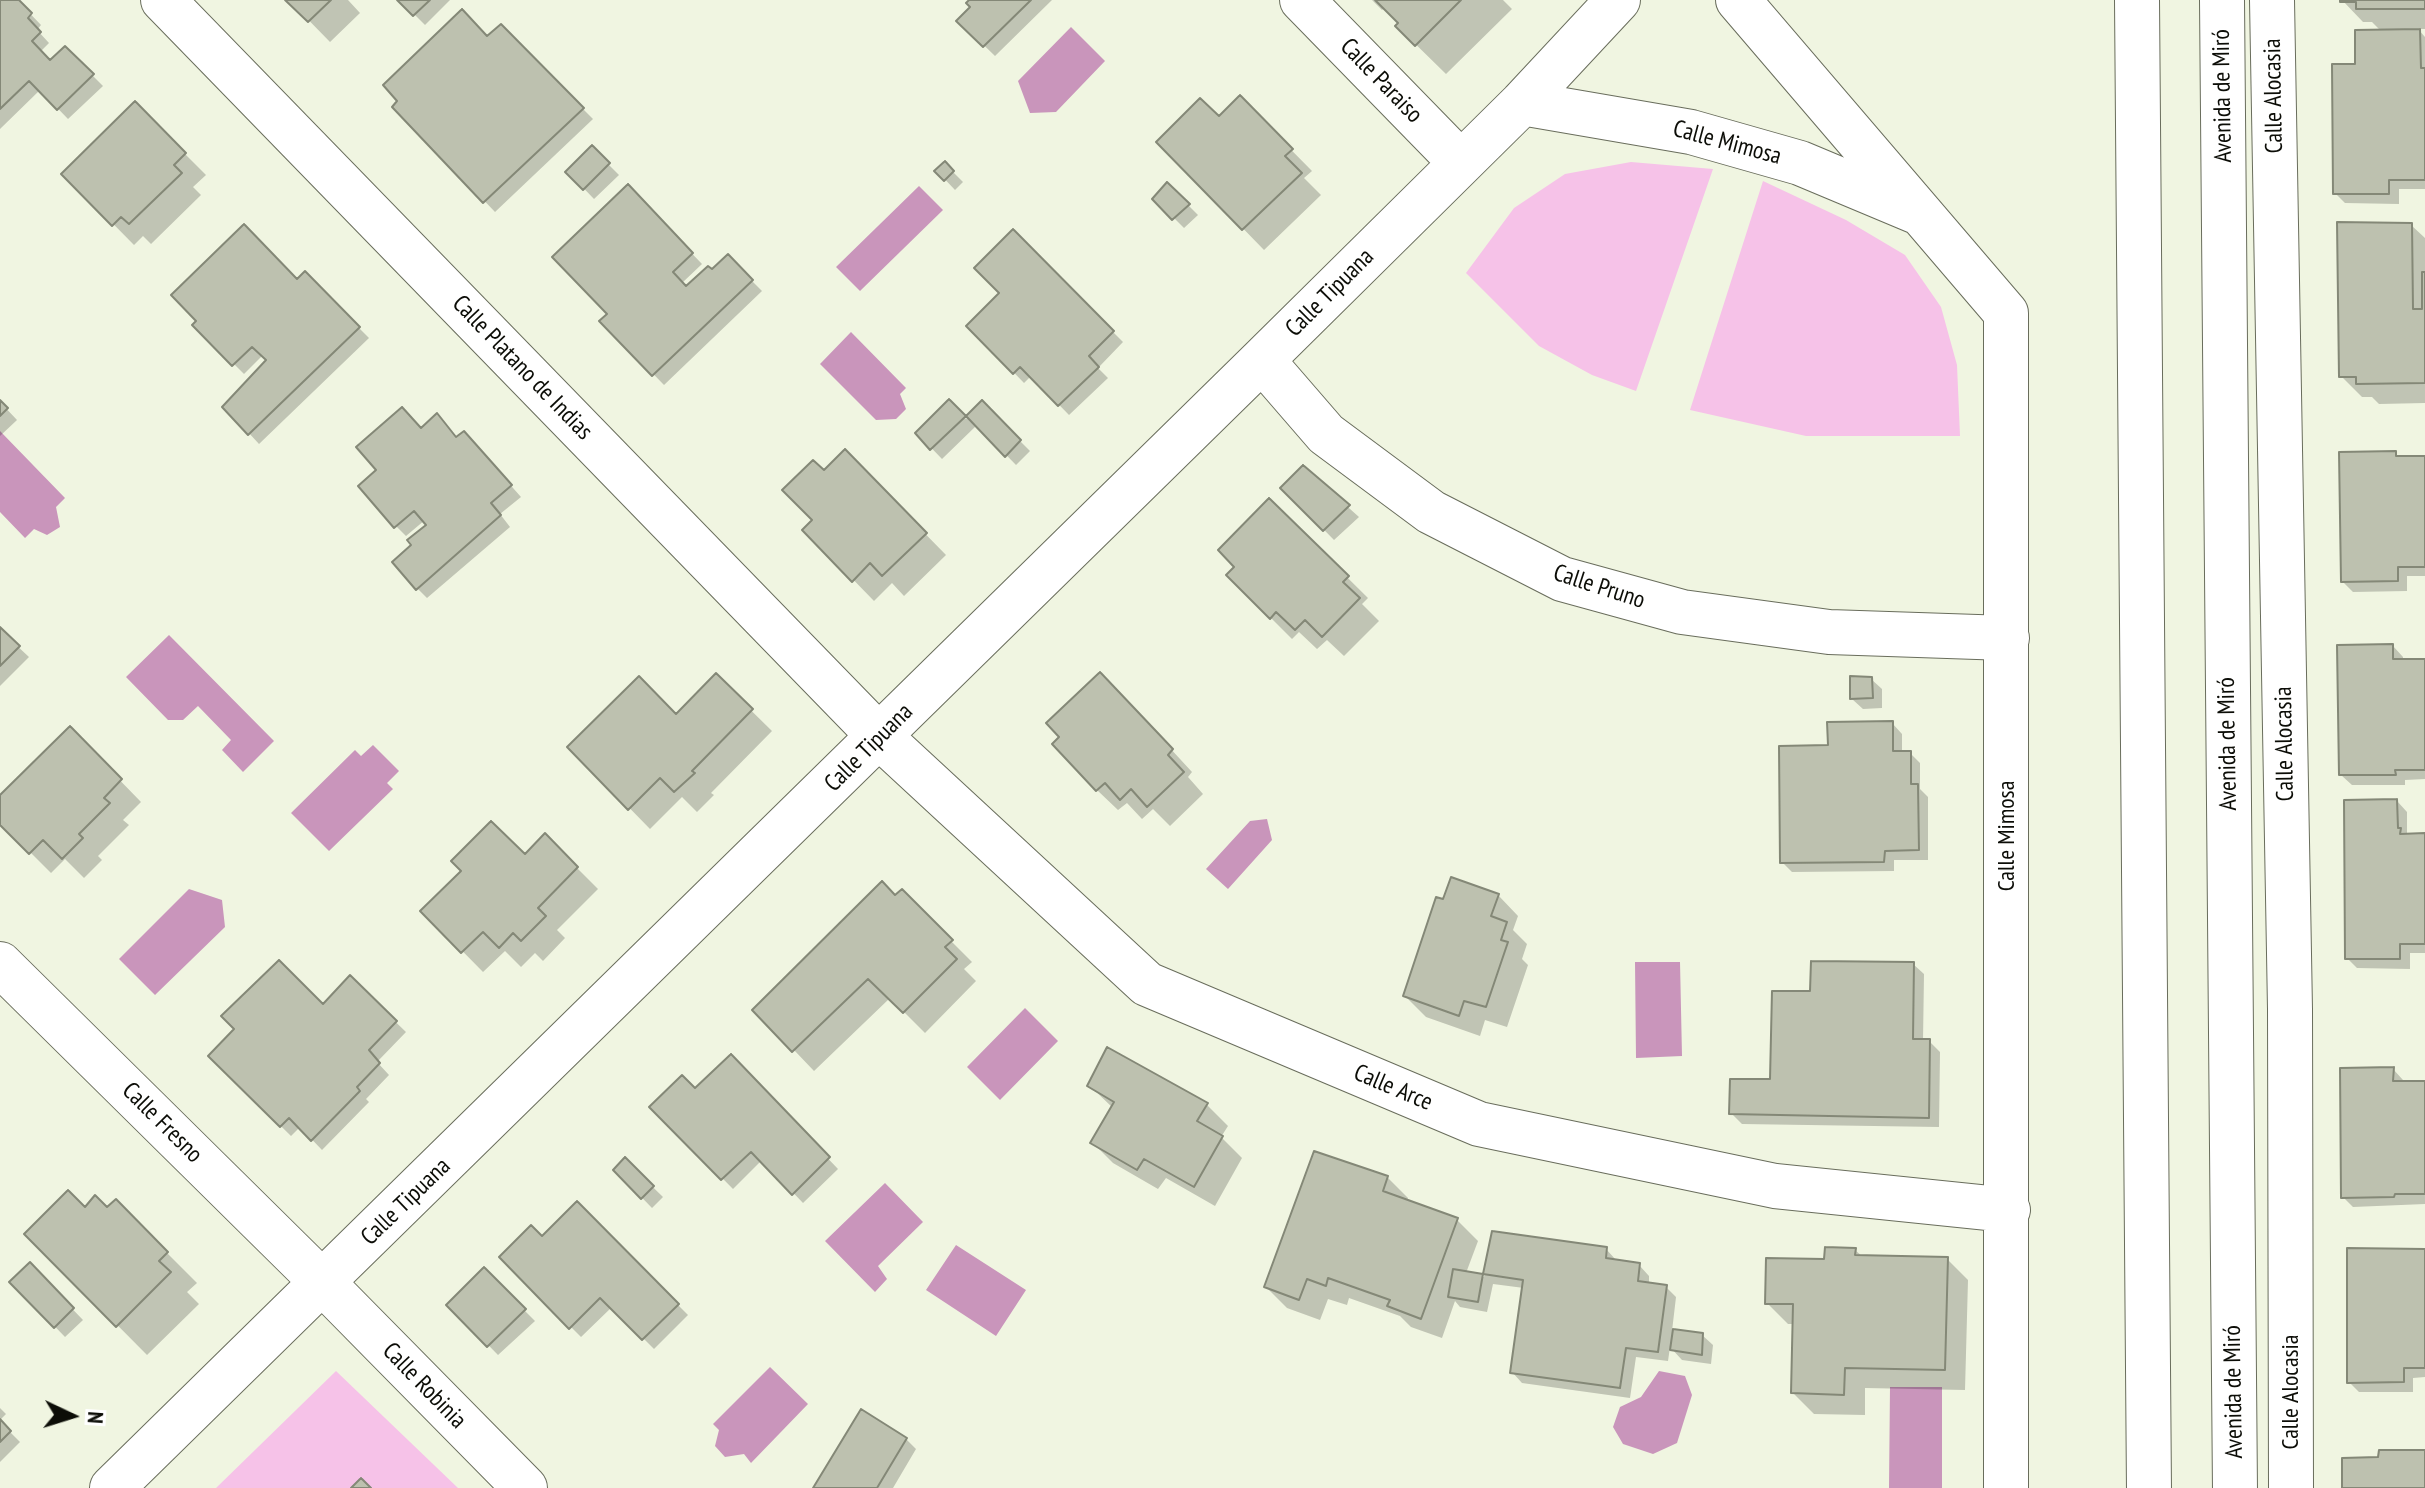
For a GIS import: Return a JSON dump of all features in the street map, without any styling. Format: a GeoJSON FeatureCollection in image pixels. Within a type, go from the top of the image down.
{"type":"FeatureCollection","features":[{"type":"Feature","properties":{"kind":"street","name":"Calle Platano de Indias"},"geometry":{"type":"LineString","coordinates":[[163,0],[880,737]]}},
{"type":"Feature","properties":{"kind":"street","name":"Calle Paraiso"},"geometry":{"type":"LineString","coordinates":[[1302,0],[1461,163]]}},
{"type":"Feature","properties":{"kind":"street","name":"Calle Tipuana"},"geometry":{"type":"LineString","coordinates":[[112,1488],[1262,360],[1522,103],[1618,0]]}},
{"type":"Feature","properties":{"kind":"street","name":"Calle Mimosa"},"geometry":{"type":"LineString","coordinates":[[1738,0],[2006,313],[2006,1488]]}},
{"type":"Feature","properties":{"kind":"street"},"geometry":{"type":"LineString","coordinates":[[2137,0],[2149,1488]]}},
{"type":"Feature","properties":{"kind":"street","name":"Avenida de Miró"},"geometry":{"type":"LineString","coordinates":[[2222,0],[2235,1488]]}},
{"type":"Feature","properties":{"kind":"street","name":"Calle Alocasia"},"geometry":{"type":"LineString","coordinates":[[2272,0],[2290,1009],[2291,1488]]}},
{"type":"Feature","properties":{"kind":"street","name":"Calle Mimosa"},"geometry":{"type":"LineString","coordinates":[[1522,103],[1661,126],[1746,147],[1800,163],[1923,215]]}},
{"type":"Feature","properties":{"kind":"street","name":"Calle Pruno"},"geometry":{"type":"LineString","coordinates":[[1262,360],[1326,434],[1431,512],[1562,579],[1682,612],[1829,632],[2007,638]]}},
{"type":"Feature","properties":{"kind":"street","name":"Calle Arce"},"geometry":{"type":"LineString","coordinates":[[880,737],[1147,984],[1479,1124],[1775,1186],[2008,1210]]}},
{"type":"Feature","properties":{"kind":"street","name":"Calle Fresno"},"geometry":{"type":"LineString","coordinates":[[0,964],[323,1283]]}},
{"type":"Feature","properties":{"kind":"street","name":"Calle Robinia"},"geometry":{"type":"LineString","coordinates":[[323,1283],[525,1488]]}},
{"type":"Feature","properties":{"kind":"shaded area"},"geometry":{"type":"Polygon","coordinates":[[[1071,27],[1105,61],[1056,112],[1030,113],[1018,81],[1071,27]]]}},
{"type":"Feature","properties":{"kind":"shaded area"},"geometry":{"type":"Polygon","coordinates":[[[1631,162],[1713,169],[1636,391],[1592,375],[1539,346],[1466,273],[1514,208],[1565,174],[1631,162]]]}},
{"type":"Feature","properties":{"kind":"shaded area"},"geometry":{"type":"Polygon","coordinates":[[[1763,181],[1846,220],[1905,255],[1941,307],[1957,365],[1960,436],[1806,436],[1690,410],[1763,181]]]}},
{"type":"Feature","properties":{"kind":"shaded area"},"geometry":{"type":"Polygon","coordinates":[[[919,186],[943,210],[860,291],[836,267],[919,186]]]}},
{"type":"Feature","properties":{"kind":"shaded area"},"geometry":{"type":"Polygon","coordinates":[[[851,332],[906,388],[900,394],[906,409],[896,419],[876,420],[820,364],[851,332]]]}},
{"type":"Feature","properties":{"kind":"shaded area"},"geometry":{"type":"Polygon","coordinates":[[[0,431],[65,498],[56,507],[60,527],[47,535],[34,529],[25,538],[0,512],[0,431]]]}},
{"type":"Feature","properties":{"kind":"shaded area"},"geometry":{"type":"Polygon","coordinates":[[[169,635],[274,741],[243,772],[222,750],[231,740],[198,706],[183,720],[168,720],[126,677],[169,635]]]}},
{"type":"Feature","properties":{"kind":"shaded area"},"geometry":{"type":"Polygon","coordinates":[[[373,745],[399,771],[387,783],[393,789],[329,851],[291,813],[355,750],[361,756],[373,745]]]}},
{"type":"Feature","properties":{"kind":"shaded area"},"geometry":{"type":"Polygon","coordinates":[[[1267,819],[1272,840],[1228,889],[1206,869],[1250,821],[1267,819]]]}},
{"type":"Feature","properties":{"kind":"shaded area"},"geometry":{"type":"Polygon","coordinates":[[[189,889],[222,900],[225,927],[155,995],[119,959],[189,889]]]}},
{"type":"Feature","properties":{"kind":"shaded area"},"geometry":{"type":"Polygon","coordinates":[[[1635,962],[1680,962],[1682,1056],[1636,1058],[1635,962]]]}},
{"type":"Feature","properties":{"kind":"shaded area"},"geometry":{"type":"Polygon","coordinates":[[[1025,1008],[1058,1041],[1000,1100],[967,1067],[1025,1008]]]}},
{"type":"Feature","properties":{"kind":"shaded area"},"geometry":{"type":"Polygon","coordinates":[[[885,1183],[923,1222],[878,1266],[887,1279],[875,1292],[825,1241],[885,1183]]]}},
{"type":"Feature","properties":{"kind":"shaded area"},"geometry":{"type":"Polygon","coordinates":[[[956,1245],[1026,1290],[996,1336],[926,1290],[956,1245]]]}},
{"type":"Feature","properties":{"kind":"shaded area"},"geometry":{"type":"Polygon","coordinates":[[[770,1367],[808,1404],[751,1463],[744,1454],[725,1457],[715,1446],[719,1430],[713,1424],[770,1367]]]}},
{"type":"Feature","properties":{"kind":"shaded area"},"geometry":{"type":"Polygon","coordinates":[[[336,1371],[458,1488],[216,1488],[336,1371]]]}},
{"type":"Feature","properties":{"kind":"shaded area"},"geometry":{"type":"Polygon","coordinates":[[[1659,1371],[1685,1376],[1692,1395],[1677,1443],[1653,1454],[1623,1444],[1613,1427],[1620,1407],[1641,1397],[1659,1371]]]}},
{"type":"Feature","properties":{"kind":"shaded area"},"geometry":{"type":"Polygon","coordinates":[[[1890,1387],[1942,1387],[1942,1488],[1889,1488],[1890,1387]]]}},
{"type":"Feature","properties":{"kind":"building"},"geometry":{"type":"Polygon","coordinates":[[[0,0],[19,0],[32,13],[28,18],[41,32],[32,41],[50,60],[65,46],[94,74],[57,110],[29,81],[0,109],[0,0]]]}},
{"type":"Feature","properties":{"kind":"building"},"geometry":{"type":"Polygon","coordinates":[[[285,0],[331,0],[308,22],[285,0]]]}},
{"type":"Feature","properties":{"kind":"building"},"geometry":{"type":"Polygon","coordinates":[[[397,0],[430,0],[413,16],[397,0]]]}},
{"type":"Feature","properties":{"kind":"building"},"geometry":{"type":"Polygon","coordinates":[[[969,0],[1031,0],[983,47],[956,21],[970,7],[966,3],[969,0]]]}},
{"type":"Feature","properties":{"kind":"building"},"geometry":{"type":"Polygon","coordinates":[[[1375,0],[1461,0],[1415,46],[1375,0]]]}},
{"type":"Feature","properties":{"kind":"building"},"geometry":{"type":"Polygon","coordinates":[[[2340,0],[2425,0],[2425,9],[2356,9],[2356,2],[2340,0]]]}},
{"type":"Feature","properties":{"kind":"building"},"geometry":{"type":"Polygon","coordinates":[[[462,9],[487,36],[501,24],[584,108],[483,203],[392,107],[397,101],[383,85],[462,9]]]}},
{"type":"Feature","properties":{"kind":"building"},"geometry":{"type":"Polygon","coordinates":[[[2420,29],[2421,68],[2425,68],[2425,180],[2389,180],[2389,194],[2333,194],[2332,64],[2355,64],[2355,30],[2420,29]]]}},
{"type":"Feature","properties":{"kind":"building"},"geometry":{"type":"Polygon","coordinates":[[[1240,95],[1293,149],[1285,156],[1302,173],[1242,230],[1156,142],[1200,98],[1219,116],[1240,95]]]}},
{"type":"Feature","properties":{"kind":"building"},"geometry":{"type":"Polygon","coordinates":[[[135,101],[186,153],[174,165],[182,173],[129,224],[121,217],[112,226],[61,174],[135,101]]]}},
{"type":"Feature","properties":{"kind":"building"},"geometry":{"type":"Polygon","coordinates":[[[592,145],[610,163],[583,190],[565,172],[592,145]]]}},
{"type":"Feature","properties":{"kind":"building"},"geometry":{"type":"Polygon","coordinates":[[[945,161],[954,171],[944,181],[934,171],[945,161]]]}},
{"type":"Feature","properties":{"kind":"building"},"geometry":{"type":"Polygon","coordinates":[[[1167,182],[1190,204],[1172,220],[1152,199],[1167,182]]]}},
{"type":"Feature","properties":{"kind":"building"},"geometry":{"type":"Polygon","coordinates":[[[628,184],[693,253],[673,272],[686,286],[708,266],[712,269],[728,254],[753,280],[652,376],[599,321],[607,314],[552,257],[628,184]]]}},
{"type":"Feature","properties":{"kind":"building"},"geometry":{"type":"Polygon","coordinates":[[[2337,222],[2412,223],[2413,309],[2422,309],[2422,272],[2425,272],[2425,383],[2356,384],[2356,377],[2339,377],[2337,222]]]}},
{"type":"Feature","properties":{"kind":"building"},"geometry":{"type":"Polygon","coordinates":[[[244,224],[297,279],[305,271],[360,327],[248,435],[222,407],[266,360],[252,347],[232,366],[192,325],[196,321],[171,295],[244,224]]]}},
{"type":"Feature","properties":{"kind":"building"},"geometry":{"type":"Polygon","coordinates":[[[1013,229],[1114,331],[1089,356],[1099,367],[1058,406],[1020,367],[1013,374],[966,326],[999,293],[974,268],[1013,229]]]}},
{"type":"Feature","properties":{"kind":"building"},"geometry":{"type":"Polygon","coordinates":[[[949,399],[966,416],[930,450],[915,433],[949,399]]]}},
{"type":"Feature","properties":{"kind":"building"},"geometry":{"type":"Polygon","coordinates":[[[0,400],[8,408],[0,416],[0,400]]]}},
{"type":"Feature","properties":{"kind":"building"},"geometry":{"type":"Polygon","coordinates":[[[982,400],[1021,440],[1005,457],[966,416],[982,400]]]}},
{"type":"Feature","properties":{"kind":"building"},"geometry":{"type":"Polygon","coordinates":[[[402,407],[421,428],[437,413],[456,437],[464,431],[512,485],[491,503],[501,515],[416,590],[392,562],[411,545],[407,540],[426,525],[414,511],[394,528],[358,486],[376,470],[356,447],[402,407]]]}},
{"type":"Feature","properties":{"kind":"building"},"geometry":{"type":"Polygon","coordinates":[[[845,449],[927,533],[882,576],[870,563],[852,582],[802,530],[812,520],[782,490],[813,460],[824,470],[845,449]]]}},
{"type":"Feature","properties":{"kind":"building"},"geometry":{"type":"Polygon","coordinates":[[[2396,451],[2396,456],[2425,456],[2425,567],[2398,567],[2398,581],[2341,582],[2339,452],[2396,451]]]}},
{"type":"Feature","properties":{"kind":"building"},"geometry":{"type":"Polygon","coordinates":[[[1303,465],[1350,505],[1323,531],[1280,488],[1303,465]]]}},
{"type":"Feature","properties":{"kind":"building"},"geometry":{"type":"Polygon","coordinates":[[[1269,498],[1349,576],[1343,582],[1360,598],[1322,637],[1305,620],[1295,630],[1276,612],[1270,619],[1226,575],[1234,567],[1218,550],[1269,498]]]}},
{"type":"Feature","properties":{"kind":"building"},"geometry":{"type":"Polygon","coordinates":[[[0,627],[20,646],[0,666],[0,627]]]}},
{"type":"Feature","properties":{"kind":"building"},"geometry":{"type":"Polygon","coordinates":[[[2393,644],[2393,659],[2425,659],[2425,770],[2395,770],[2396,775],[2339,775],[2337,645],[2393,644]]]}},
{"type":"Feature","properties":{"kind":"building"},"geometry":{"type":"Polygon","coordinates":[[[1100,672],[1173,749],[1168,755],[1184,772],[1147,807],[1131,789],[1120,800],[1105,783],[1096,791],[1052,744],[1059,737],[1046,723],[1100,672]]]}},
{"type":"Feature","properties":{"kind":"building"},"geometry":{"type":"Polygon","coordinates":[[[716,673],[753,709],[674,792],[660,778],[628,810],[567,747],[639,676],[676,714],[716,673]]]}},
{"type":"Feature","properties":{"kind":"building"},"geometry":{"type":"Polygon","coordinates":[[[1850,676],[1872,677],[1873,698],[1850,699],[1850,676]]]}},
{"type":"Feature","properties":{"kind":"building"},"geometry":{"type":"Polygon","coordinates":[[[1893,721],[1893,751],[1911,751],[1911,784],[1918,784],[1919,850],[1885,851],[1884,862],[1780,863],[1779,746],[1828,745],[1827,722],[1893,721]]]}},
{"type":"Feature","properties":{"kind":"building"},"geometry":{"type":"Polygon","coordinates":[[[70,726],[122,779],[104,798],[110,803],[79,834],[83,838],[62,859],[43,840],[29,854],[0,825],[0,795],[70,726]]]}},
{"type":"Feature","properties":{"kind":"building"},"geometry":{"type":"Polygon","coordinates":[[[2397,799],[2400,834],[2425,833],[2425,944],[2400,944],[2400,959],[2345,959],[2344,800],[2397,799]]]}},
{"type":"Feature","properties":{"kind":"building"},"geometry":{"type":"Polygon","coordinates":[[[491,821],[525,854],[545,833],[578,867],[538,908],[546,916],[521,941],[513,933],[499,948],[483,932],[461,953],[420,911],[461,871],[451,861],[491,821]]]}},
{"type":"Feature","properties":{"kind":"building"},"geometry":{"type":"Polygon","coordinates":[[[1451,877],[1499,894],[1491,916],[1507,922],[1501,940],[1508,942],[1486,1007],[1464,1001],[1459,1016],[1403,996],[1436,897],[1443,899],[1451,877]]]}},
{"type":"Feature","properties":{"kind":"building"},"geometry":{"type":"Polygon","coordinates":[[[882,881],[895,895],[902,889],[953,940],[945,947],[957,959],[903,1013],[868,979],[792,1052],[752,1010],[882,881]]]}},
{"type":"Feature","properties":{"kind":"building"},"geometry":{"type":"Polygon","coordinates":[[[279,960],[323,1004],[350,975],[397,1021],[369,1050],[380,1063],[357,1087],[360,1091],[311,1141],[289,1118],[280,1127],[208,1056],[234,1029],[221,1016],[279,960]]]}},
{"type":"Feature","properties":{"kind":"building"},"geometry":{"type":"Polygon","coordinates":[[[1811,961],[1914,962],[1913,1039],[1930,1039],[1929,1118],[1729,1114],[1730,1079],[1770,1079],[1772,991],[1810,991],[1811,961]]]}},
{"type":"Feature","properties":{"kind":"building"},"geometry":{"type":"Polygon","coordinates":[[[1107,1047],[1208,1103],[1197,1121],[1223,1136],[1194,1187],[1144,1159],[1137,1170],[1090,1143],[1114,1102],[1087,1086],[1107,1047]]]}},
{"type":"Feature","properties":{"kind":"building"},"geometry":{"type":"Polygon","coordinates":[[[731,1054],[830,1157],[792,1195],[751,1152],[721,1180],[649,1107],[682,1075],[695,1088],[731,1054]]]}},
{"type":"Feature","properties":{"kind":"building"},"geometry":{"type":"Polygon","coordinates":[[[2394,1067],[2393,1081],[2425,1081],[2425,1194],[2341,1198],[2340,1068],[2394,1067]]]}},
{"type":"Feature","properties":{"kind":"building"},"geometry":{"type":"Polygon","coordinates":[[[1314,1151],[1388,1176],[1383,1191],[1458,1218],[1421,1319],[1387,1306],[1390,1300],[1328,1278],[1326,1286],[1307,1279],[1299,1300],[1264,1287],[1314,1151]]]}},
{"type":"Feature","properties":{"kind":"building"},"geometry":{"type":"Polygon","coordinates":[[[625,1157],[654,1186],[641,1199],[613,1170],[625,1157]]]}},
{"type":"Feature","properties":{"kind":"building"},"geometry":{"type":"Polygon","coordinates":[[[68,1190],[85,1207],[95,1195],[107,1207],[116,1199],[168,1252],[159,1261],[171,1272],[116,1327],[24,1234],[68,1190]]]}},
{"type":"Feature","properties":{"kind":"building"},"geometry":{"type":"Polygon","coordinates":[[[577,1201],[679,1304],[642,1340],[600,1298],[569,1329],[499,1257],[531,1225],[542,1236],[577,1201]]]}},
{"type":"Feature","properties":{"kind":"building"},"geometry":{"type":"Polygon","coordinates":[[[1492,1231],[1607,1247],[1606,1258],[1640,1263],[1638,1281],[1667,1285],[1658,1352],[1626,1348],[1620,1388],[1510,1373],[1523,1280],[1483,1274],[1492,1231]]]}},
{"type":"Feature","properties":{"kind":"building"},"geometry":{"type":"Polygon","coordinates":[[[1825,1247],[1856,1248],[1855,1255],[1948,1257],[1945,1370],[1845,1368],[1844,1395],[1791,1393],[1793,1304],[1765,1304],[1766,1258],[1824,1259],[1825,1247]]]}},
{"type":"Feature","properties":{"kind":"building"},"geometry":{"type":"Polygon","coordinates":[[[2347,1248],[2425,1249],[2425,1368],[2404,1368],[2404,1382],[2347,1383],[2347,1248]]]}},
{"type":"Feature","properties":{"kind":"building"},"geometry":{"type":"Polygon","coordinates":[[[30,1262],[74,1308],[54,1328],[9,1282],[30,1262]]]}},
{"type":"Feature","properties":{"kind":"building"},"geometry":{"type":"Polygon","coordinates":[[[484,1267],[526,1309],[487,1347],[446,1305],[484,1267]]]}},
{"type":"Feature","properties":{"kind":"building"},"geometry":{"type":"Polygon","coordinates":[[[1453,1269],[1483,1274],[1478,1302],[1448,1297],[1453,1269]]]}},
{"type":"Feature","properties":{"kind":"building"},"geometry":{"type":"Polygon","coordinates":[[[1673,1329],[1703,1333],[1702,1355],[1670,1350],[1673,1329]]]}},
{"type":"Feature","properties":{"kind":"building"},"geometry":{"type":"Polygon","coordinates":[[[861,1409],[907,1438],[877,1488],[813,1488],[861,1409]]]}},
{"type":"Feature","properties":{"kind":"building"},"geometry":{"type":"Polygon","coordinates":[[[0,1419],[11,1431],[0,1442],[0,1419]]]}},
{"type":"Feature","properties":{"kind":"building"},"geometry":{"type":"Polygon","coordinates":[[[2379,1450],[2425,1450],[2425,1488],[2342,1488],[2342,1458],[2378,1457],[2379,1450]]]}},
{"type":"Feature","properties":{"kind":"building"},"geometry":{"type":"Polygon","coordinates":[[[361,1478],[371,1488],[351,1488],[361,1478]]]}}]}
